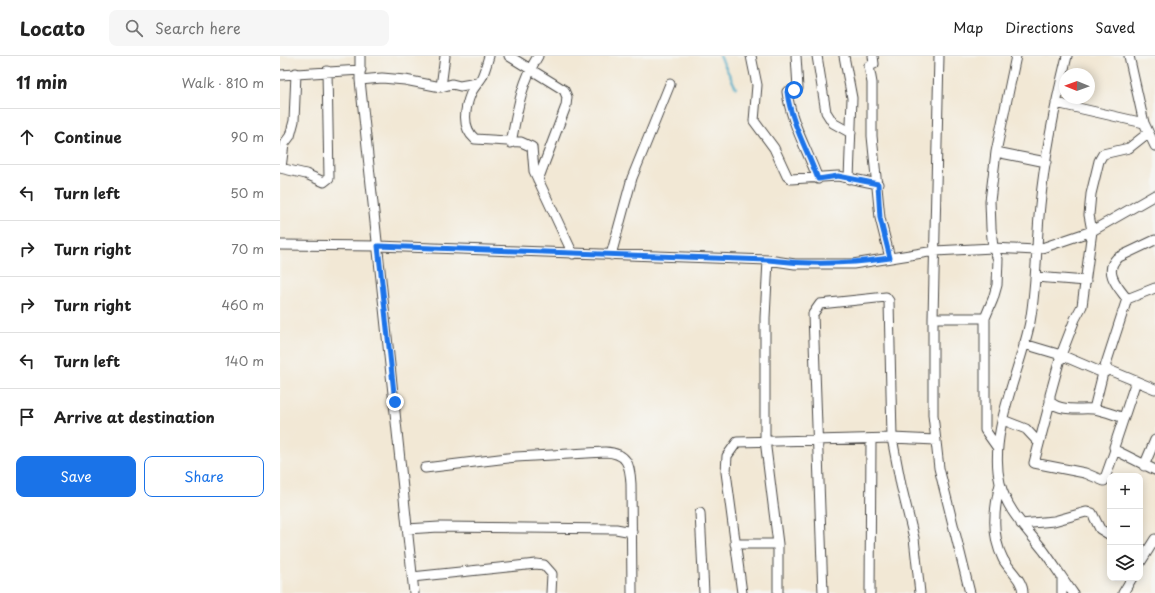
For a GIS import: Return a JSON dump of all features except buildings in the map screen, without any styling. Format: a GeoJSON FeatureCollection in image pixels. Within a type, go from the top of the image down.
{"type":"FeatureCollection","features":[{"type":"Feature","properties":{"kind":"street"},"geometry":{"type":"LineString","coordinates":[[360,56],[360,80],[414,593]]}},
{"type":"Feature","properties":{"kind":"street"},"geometry":{"type":"LineString","coordinates":[[441,87],[444,56]]}},
{"type":"Feature","properties":{"kind":"street"},"geometry":{"type":"LineString","coordinates":[[489,56],[482,77],[472,92],[466,110],[465,126],[469,134],[475,139],[511,143],[521,142],[532,147],[534,171],[573,254]]}},
{"type":"Feature","properties":{"kind":"street"},"geometry":{"type":"LineString","coordinates":[[509,56],[564,90],[567,97],[566,106],[538,180]]}},
{"type":"Feature","properties":{"kind":"street"},"geometry":{"type":"LineString","coordinates":[[511,143],[522,88],[530,68],[538,56]]}},
{"type":"Feature","properties":{"kind":"street"},"geometry":{"type":"LineString","coordinates":[[751,56],[757,85],[754,121],[774,148],[787,176],[791,179],[818,179],[838,176],[878,184]]}},
{"type":"Feature","properties":{"kind":"street"},"geometry":{"type":"LineString","coordinates":[[796,56],[798,88],[787,92],[789,104],[793,120],[808,152],[818,179]]}},
{"type":"Feature","properties":{"kind":"street"},"geometry":{"type":"LineString","coordinates":[[817,56],[826,112],[833,123],[850,132]]}},
{"type":"Feature","properties":{"kind":"street"},"geometry":{"type":"LineString","coordinates":[[844,56],[852,98],[849,179]]}},
{"type":"Feature","properties":{"kind":"street"},"geometry":{"type":"LineString","coordinates":[[873,56],[874,64],[869,66],[872,83],[872,136],[878,184],[880,218],[890,258]]}},
{"type":"Feature","properties":{"kind":"street"},"geometry":{"type":"LineString","coordinates":[[939,56],[933,318],[933,415],[939,468],[970,593]]}},
{"type":"Feature","properties":{"kind":"street"},"geometry":{"type":"LineString","coordinates":[[996,447],[985,430],[985,318],[997,285],[998,259],[993,248],[990,201],[996,152],[1016,56]]}},
{"type":"Feature","properties":{"kind":"street"},"geometry":{"type":"LineString","coordinates":[[1067,56],[1056,103],[1046,162],[1036,250],[1036,277],[1030,322],[996,447],[1000,484],[1010,510],[1043,551],[1073,593]]}},
{"type":"Feature","properties":{"kind":"street"},"geometry":{"type":"LineString","coordinates":[[1129,56],[1144,124],[1155,146]]}},
{"type":"Feature","properties":{"kind":"street"},"geometry":{"type":"LineString","coordinates":[[280,75],[360,70]]}},
{"type":"Feature","properties":{"kind":"street"},"geometry":{"type":"LineString","coordinates":[[296,73],[294,121],[290,136],[282,144],[281,168],[306,174],[319,181],[328,181],[327,71]]}},
{"type":"Feature","properties":{"kind":"street"},"geometry":{"type":"LineString","coordinates":[[360,80],[382,78],[405,80],[441,87],[452,84],[460,86],[477,83]]}},
{"type":"Feature","properties":{"kind":"street"},"geometry":{"type":"LineString","coordinates":[[610,255],[634,171],[670,84]]}},
{"type":"Feature","properties":{"kind":"street"},"geometry":{"type":"LineString","coordinates":[[1056,103],[1144,124]]}},
{"type":"Feature","properties":{"kind":"street"},"geometry":{"type":"LineString","coordinates":[[1136,381],[1104,481],[1085,473],[1034,463],[1061,355],[1075,319],[1082,306],[1092,231],[1089,215],[1091,194],[1099,161],[1103,154],[1129,148],[1148,133]]}},
{"type":"Feature","properties":{"kind":"street"},"geometry":{"type":"LineString","coordinates":[[996,152],[1046,162]]}},
{"type":"Feature","properties":{"kind":"street"},"geometry":{"type":"LineString","coordinates":[[280,244],[378,246],[768,260],[796,264],[853,264],[935,251],[993,248],[1036,250],[1092,231],[1154,197]]}},
{"type":"Feature","properties":{"kind":"street"},"geometry":{"type":"LineString","coordinates":[[1127,299],[1112,278],[1111,268],[1113,262],[1117,258],[1155,240]]}},
{"type":"Feature","properties":{"kind":"street"},"geometry":{"type":"LineString","coordinates":[[768,260],[765,318],[765,440],[778,544],[778,593]]}},
{"type":"Feature","properties":{"kind":"street"},"geometry":{"type":"LineString","coordinates":[[1036,277],[1086,281]]}},
{"type":"Feature","properties":{"kind":"street"},"geometry":{"type":"LineString","coordinates":[[1127,299],[1155,288]]}},
{"type":"Feature","properties":{"kind":"street"},"geometry":{"type":"LineString","coordinates":[[823,593],[813,314],[820,304],[886,297],[889,301],[892,438],[900,485],[914,538],[920,593]]}},
{"type":"Feature","properties":{"kind":"street"},"geometry":{"type":"LineString","coordinates":[[1094,409],[1103,373],[1127,299]]}},
{"type":"Feature","properties":{"kind":"street"},"geometry":{"type":"LineString","coordinates":[[933,318],[985,318]]}},
{"type":"Feature","properties":{"kind":"street"},"geometry":{"type":"LineString","coordinates":[[1024,344],[1061,355],[1103,373],[1109,370],[1155,388]]}},
{"type":"Feature","properties":{"kind":"street"},"geometry":{"type":"LineString","coordinates":[[1050,402],[1055,406],[1094,409],[1124,418]]}},
{"type":"Feature","properties":{"kind":"street"},"geometry":{"type":"LineString","coordinates":[[1003,420],[1026,429],[1040,443]]}},
{"type":"Feature","properties":{"kind":"street"},"geometry":{"type":"LineString","coordinates":[[742,593],[726,472],[727,456],[737,442],[765,440],[817,441],[892,438],[936,440]]}},
{"type":"Feature","properties":{"kind":"street"},"geometry":{"type":"LineString","coordinates":[[870,593],[872,439]]}},
{"type":"Feature","properties":{"kind":"street"},"geometry":{"type":"LineString","coordinates":[[1144,466],[1155,440]]}},
{"type":"Feature","properties":{"kind":"street"},"geometry":{"type":"LineString","coordinates":[[1115,450],[1144,466],[1155,470]]}},
{"type":"Feature","properties":{"kind":"street"},"geometry":{"type":"LineString","coordinates":[[425,468],[516,457],[614,452],[622,456],[630,468],[632,593]]}},
{"type":"Feature","properties":{"kind":"street"},"geometry":{"type":"LineString","coordinates":[[1000,484],[994,509],[995,530],[1003,558],[1022,584],[1023,593]]}},
{"type":"Feature","properties":{"kind":"street"},"geometry":{"type":"LineString","coordinates":[[1021,524],[1054,521],[1086,512],[1092,513],[1100,529],[1107,532]]}},
{"type":"Feature","properties":{"kind":"street"},"geometry":{"type":"LineString","coordinates":[[700,513],[704,593]]}},
{"type":"Feature","properties":{"kind":"street"},"geometry":{"type":"LineString","coordinates":[[407,529],[439,527],[616,529],[632,532]]}},
{"type":"Feature","properties":{"kind":"street"},"geometry":{"type":"LineString","coordinates":[[1143,552],[1155,539]]}},
{"type":"Feature","properties":{"kind":"street"},"geometry":{"type":"LineString","coordinates":[[735,544],[778,544]]}},
{"type":"Feature","properties":{"kind":"street"},"geometry":{"type":"LineString","coordinates":[[412,577],[536,564],[544,565],[552,574],[551,593]]}},
{"type":"Feature","properties":{"kind":"street"},"geometry":{"type":"LineString","coordinates":[[1062,578],[1062,593]]}},
{"type":"Feature","properties":{"kind":"street"},"geometry":{"type":"LineString","coordinates":[[1123,593],[1130,581]]}},
{"type":"Feature","properties":{"kind":"waterway"},"geometry":{"type":"LineString","coordinates":[[720,56],[736,88]]}},
{"type":"Feature","properties":{"kind":"route"},"geometry":{"type":"LineString","coordinates":[[395,402],[378,246],[768,260],[796,264],[853,264],[890,258],[880,218],[878,184],[838,176],[818,179],[790,112],[787,92],[794,90]]}}]}
